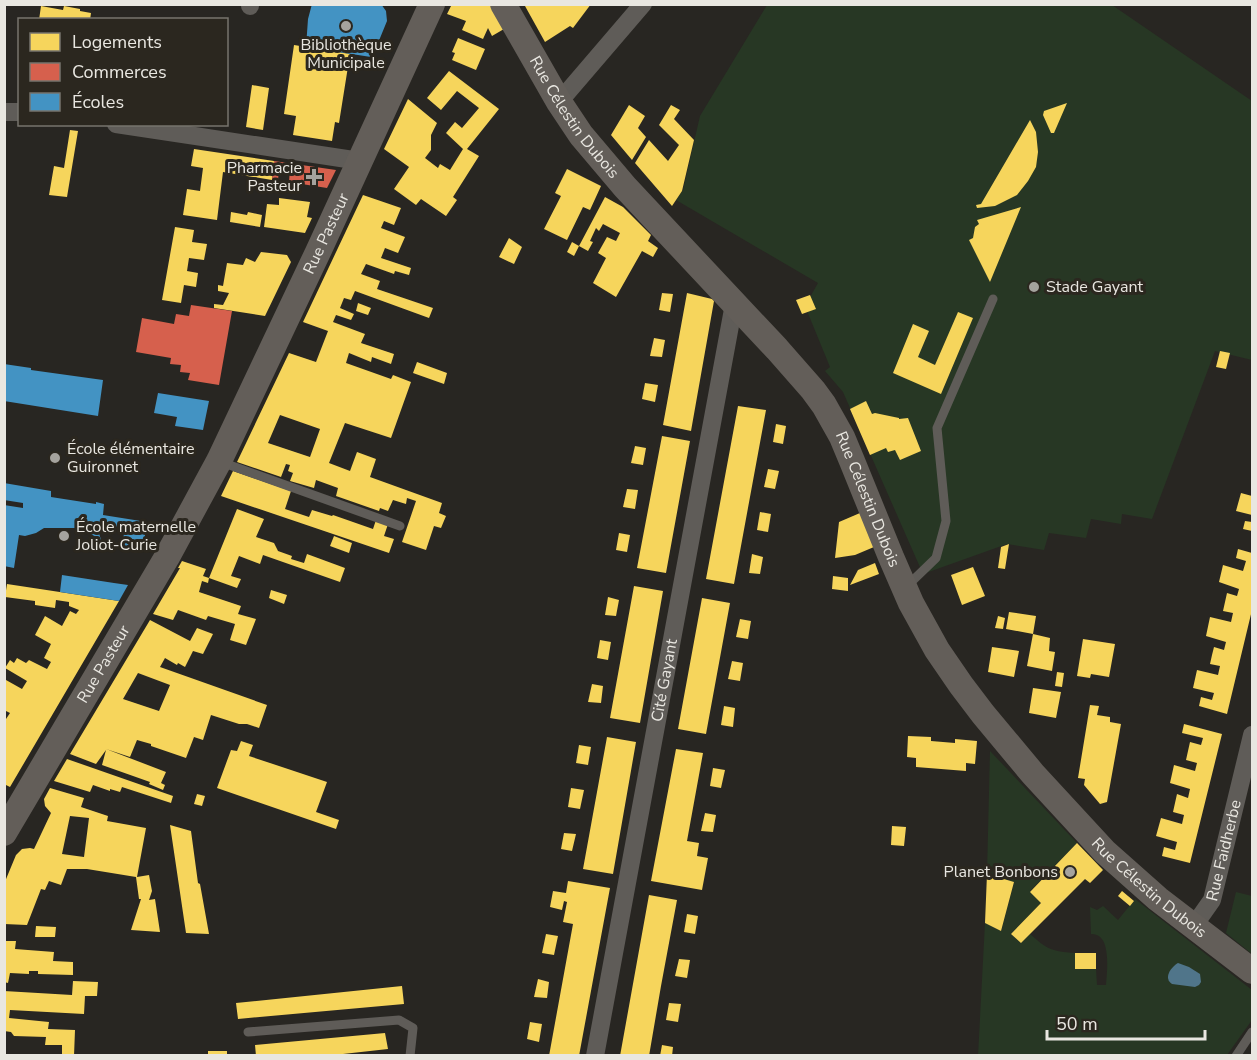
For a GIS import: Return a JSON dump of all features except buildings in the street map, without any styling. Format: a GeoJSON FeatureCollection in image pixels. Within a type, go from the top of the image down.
{"type":"FeatureCollection","features":[{"type":"Feature","properties":{"kind":"street","name":"Rue Pasteur"},"geometry":{"type":"LineString","coordinates":[[4,833],[168,557],[219,461],[432,4]]}},
{"type":"Feature","properties":{"kind":"street","name":"Rue Célestin Dubois"},"geometry":{"type":"LineString","coordinates":[[503,4],[559,102],[581,135],[803,378],[832,418],[904,588],[927,633],[983,714],[1105,852],[1193,927],[1252,971]]}},
{"type":"Feature","properties":{"kind":"street"},"geometry":{"type":"LineString","coordinates":[[559,102],[643,4]]}},
{"type":"Feature","properties":{"kind":"street"},"geometry":{"type":"LineString","coordinates":[[129,126],[360,161]]}},
{"type":"Feature","properties":{"kind":"street","name":"Cité Gayant"},"geometry":{"type":"LineString","coordinates":[[595,1056],[734,304]]}},
{"type":"Feature","properties":{"kind":"street","name":"Rue Faidherbe"},"geometry":{"type":"LineString","coordinates":[[1193,927],[1212,900],[1252,735]]}},
{"type":"Feature","properties":{"kind":"lane"},"geometry":{"type":"LineString","coordinates":[[904,588],[936,558],[946,521],[937,428],[993,299]]}},
{"type":"Feature","properties":{"kind":"lane"},"geometry":{"type":"LineString","coordinates":[[219,461],[400,526]]}},
{"type":"Feature","properties":{"kind":"lane"},"geometry":{"type":"LineString","coordinates":[[249,1032],[399,1020],[413,1028],[410,1056]]}},
{"type":"Feature","properties":{"kind":"lane"},"geometry":{"type":"LineString","coordinates":[[1236,1056],[1252,1032]]}},
{"type":"Feature","properties":{"kind":"green space","name":"Stade Gayant"},"geometry":{"type":"Polygon","coordinates":[[[767,5],[1112,5],[1252,101],[1252,360],[1215,351],[1152,519],[1122,514],[1121,524],[1091,519],[1086,538],[1049,533],[1044,550],[1007,544],[923,574],[843,392],[825,371],[830,367],[805,306],[818,283],[676,200],[683,190],[700,116],[767,5]]]}},
{"type":"Feature","properties":{"kind":"green space"},"geometry":{"type":"Polygon","coordinates":[[[990,751],[1077,843],[1030,891],[1041,903],[1011,934],[1021,943],[1030,934],[1050,949],[1075,953],[1075,969],[1096,969],[1097,985],[1106,985],[1107,954],[1098,935],[1091,934],[1090,907],[1097,910],[1103,906],[1118,920],[1135,899],[1252,990],[1252,1020],[1227,1055],[978,1056],[985,923],[1001,931],[1014,883],[987,874],[990,751]]]}},
{"type":"Feature","properties":{"kind":"green space"},"geometry":{"type":"Polygon","coordinates":[[[1236,892],[1252,896],[1252,954],[1226,933],[1236,892]]]}},
{"type":"Feature","properties":{"kind":"water"},"geometry":{"type":"Polygon","coordinates":[[[1178,963],[1200,974],[1199,985],[1195,987],[1169,982],[1169,973],[1178,963]]]}},
{"type":"Feature","properties":{"kind":"place","name":"Bibliothèque Municipale"},"geometry":{"type":"Point","coordinates":[346,26]}},
{"type":"Feature","properties":{"kind":"place","name":"Pharmacie Pasteur"},"geometry":{"type":"Point","coordinates":[314,177]}},
{"type":"Feature","properties":{"kind":"place","name":"Stade Gayant"},"geometry":{"type":"Point","coordinates":[1034,287]}},
{"type":"Feature","properties":{"kind":"place","name":"École élémentaire Guironnet"},"geometry":{"type":"Point","coordinates":[55,458]}},
{"type":"Feature","properties":{"kind":"place","name":"École maternelle Joliot-Curie"},"geometry":{"type":"Point","coordinates":[64,536]}},
{"type":"Feature","properties":{"kind":"place","name":"Planet Bonbons"},"geometry":{"type":"Point","coordinates":[1070,872]}}]}
